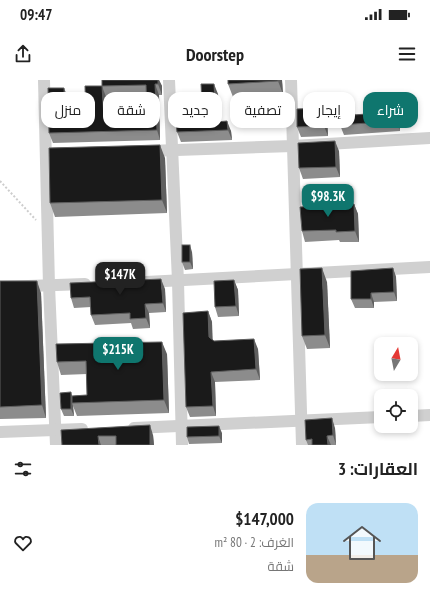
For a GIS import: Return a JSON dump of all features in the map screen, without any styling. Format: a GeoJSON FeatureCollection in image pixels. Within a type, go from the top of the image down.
{"type":"FeatureCollection","features":[{"type":"Feature","properties":{"kind":"street"},"geometry":{"type":"LineString","coordinates":[[44,80],[49,286],[56,445]]}},
{"type":"Feature","properties":{"kind":"street"},"geometry":{"type":"LineString","coordinates":[[169,80],[178,281],[182,445]]}},
{"type":"Feature","properties":{"kind":"street"},"geometry":{"type":"LineString","coordinates":[[291,80],[302,445]]}},
{"type":"Feature","properties":{"kind":"street"},"geometry":{"type":"LineString","coordinates":[[133,151],[293,146],[430,138]]}},
{"type":"Feature","properties":{"kind":"street"},"geometry":{"type":"LineString","coordinates":[[46,154],[78,153]]}},
{"type":"Feature","properties":{"kind":"street"},"geometry":{"type":"LineString","coordinates":[[132,282],[178,281],[430,267]]}},
{"type":"Feature","properties":{"kind":"street"},"geometry":{"type":"LineString","coordinates":[[0,287],[94,284]]}},
{"type":"Feature","properties":{"kind":"street"},"geometry":{"type":"LineString","coordinates":[[418,416],[430,415]]}},
{"type":"Feature","properties":{"kind":"street"},"geometry":{"type":"LineString","coordinates":[[119,428],[182,427],[374,418]]}},
{"type":"Feature","properties":{"kind":"street"},"geometry":{"type":"LineString","coordinates":[[0,432],[95,429]]}},
{"type":"Feature","properties":{"kind":"path"},"geometry":{"type":"LineString","coordinates":[[0,181],[40,224]]}},
{"type":"Feature","properties":{"kind":"building"},"geometry":{"type":"Polygon","coordinates":[[[102,80],[158,80],[158,84],[155,84],[155,92],[146,92],[146,85],[102,86],[102,80]]]}},
{"type":"Feature","properties":{"kind":"building"},"geometry":{"type":"Polygon","coordinates":[[[228,80],[278,80],[278,81],[228,84],[228,80]]]}},
{"type":"Feature","properties":{"kind":"building"},"geometry":{"type":"Polygon","coordinates":[[[201,84],[214,84],[214,92],[201,92],[201,84]]]}},
{"type":"Feature","properties":{"kind":"building"},"geometry":{"type":"Polygon","coordinates":[[[85,86],[102,86],[103,128],[157,128],[157,130],[49,133],[49,128],[95,128],[95,92],[85,92],[85,86]]]}},
{"type":"Feature","properties":{"kind":"building"},"geometry":{"type":"Polygon","coordinates":[[[48,88],[64,88],[64,92],[48,92],[48,88]]]}},
{"type":"Feature","properties":{"kind":"building"},"geometry":{"type":"Polygon","coordinates":[[[297,109],[303,109],[303,127],[297,127],[297,109]]]}},
{"type":"Feature","properties":{"kind":"building"},"geometry":{"type":"Polygon","coordinates":[[[363,114],[363,123],[355,124],[355,115],[363,114]]]}},
{"type":"Feature","properties":{"kind":"building"},"geometry":{"type":"Polygon","coordinates":[[[222,121],[227,121],[228,130],[177,132],[176,128],[222,128],[222,121]]]}},
{"type":"Feature","properties":{"kind":"building"},"geometry":{"type":"Polygon","coordinates":[[[335,141],[336,167],[299,168],[298,143],[335,141]]]}},
{"type":"Feature","properties":{"kind":"building"},"geometry":{"type":"Polygon","coordinates":[[[160,145],[162,200],[50,203],[49,148],[160,145]]]}},
{"type":"Feature","properties":{"kind":"building"},"geometry":{"type":"Polygon","coordinates":[[[354,204],[355,231],[302,231],[300,207],[354,204]]]}},
{"type":"Feature","properties":{"kind":"building"},"geometry":{"type":"Polygon","coordinates":[[[182,245],[190,245],[190,262],[182,262],[182,245]]]}},
{"type":"Feature","properties":{"kind":"building"},"geometry":{"type":"Polygon","coordinates":[[[322,268],[325,335],[302,336],[300,269],[322,268]]]}},
{"type":"Feature","properties":{"kind":"building"},"geometry":{"type":"Polygon","coordinates":[[[393,268],[394,292],[371,293],[371,299],[351,299],[351,271],[393,268]]]}},
{"type":"Feature","properties":{"kind":"building"},"geometry":{"type":"Polygon","coordinates":[[[161,279],[163,303],[145,304],[146,318],[130,319],[130,313],[91,315],[90,297],[71,298],[70,283],[161,279]]]}},
{"type":"Feature","properties":{"kind":"building"},"geometry":{"type":"Polygon","coordinates":[[[234,280],[236,306],[215,307],[214,281],[234,280]]]}},
{"type":"Feature","properties":{"kind":"building"},"geometry":{"type":"Polygon","coordinates":[[[0,281],[37,281],[42,405],[0,407],[0,281]]]}},
{"type":"Feature","properties":{"kind":"building"},"geometry":{"type":"Polygon","coordinates":[[[208,311],[209,337],[214,341],[254,339],[256,369],[211,372],[213,406],[186,407],[183,313],[208,311]]]}},
{"type":"Feature","properties":{"kind":"building"},"geometry":{"type":"Polygon","coordinates":[[[162,342],[164,400],[72,403],[72,396],[87,395],[86,361],[57,362],[56,344],[162,342]]]}},
{"type":"Feature","properties":{"kind":"building"},"geometry":{"type":"Polygon","coordinates":[[[71,392],[71,409],[61,409],[60,393],[71,392]]]}},
{"type":"Feature","properties":{"kind":"building"},"geometry":{"type":"Polygon","coordinates":[[[332,418],[333,435],[327,436],[328,445],[312,445],[312,439],[306,440],[305,420],[332,418]]]}},
{"type":"Feature","properties":{"kind":"building"},"geometry":{"type":"Polygon","coordinates":[[[150,425],[150,445],[116,445],[116,436],[98,436],[99,445],[62,445],[61,430],[150,425]]]}},
{"type":"Feature","properties":{"kind":"building"},"geometry":{"type":"Polygon","coordinates":[[[219,426],[219,436],[187,437],[187,427],[219,426]]]}}]}
